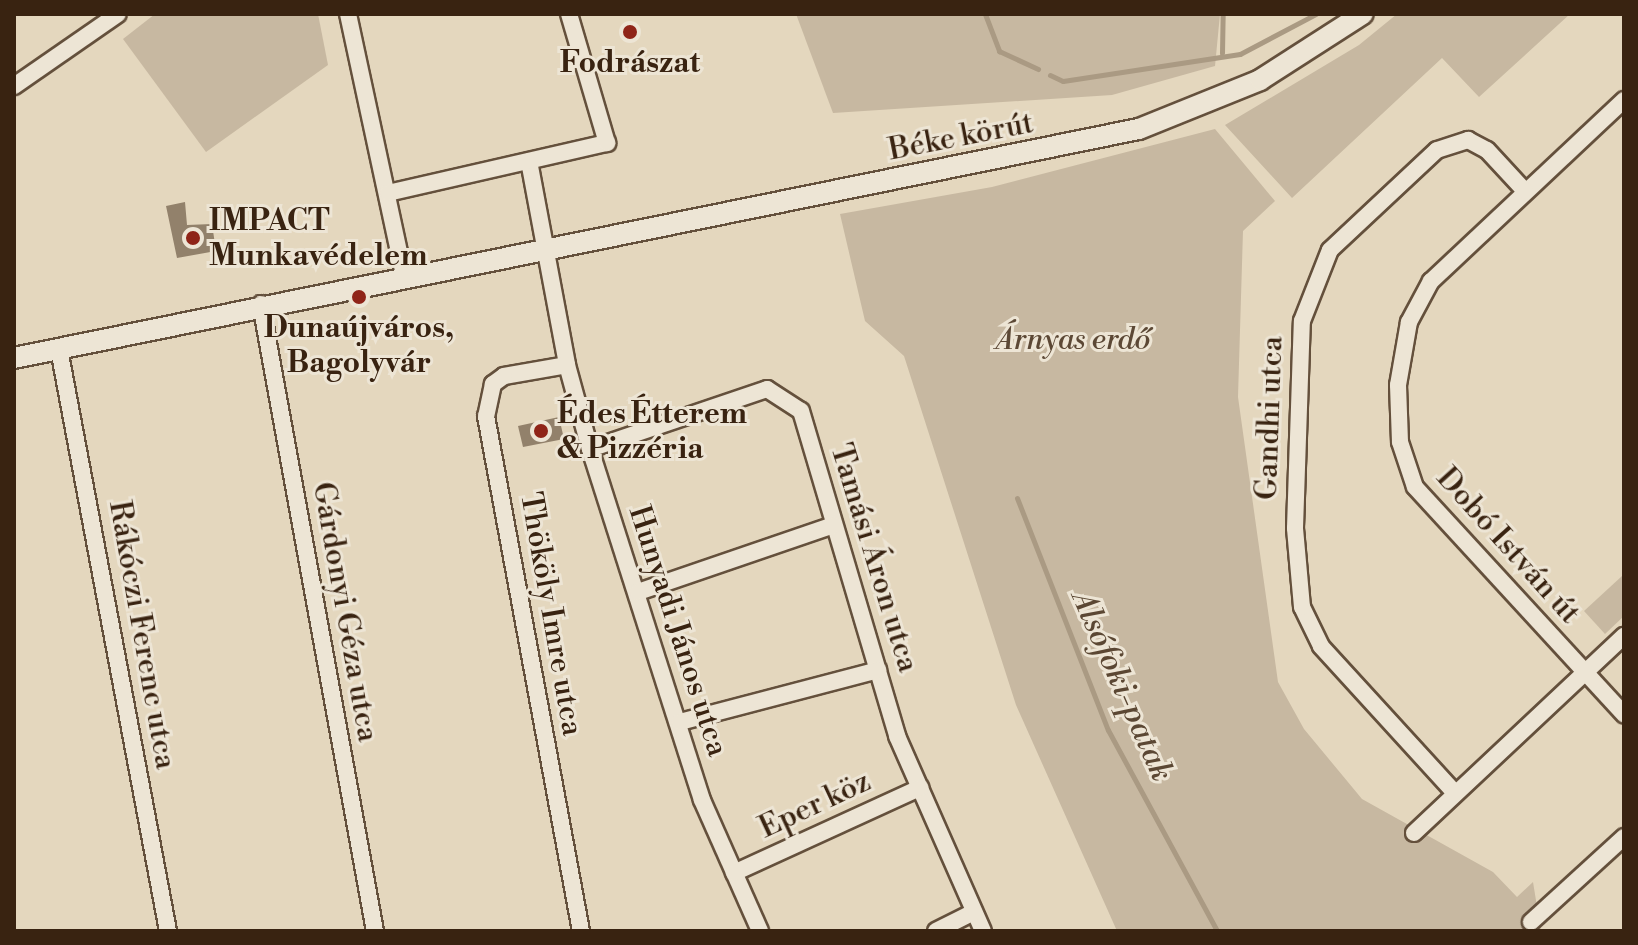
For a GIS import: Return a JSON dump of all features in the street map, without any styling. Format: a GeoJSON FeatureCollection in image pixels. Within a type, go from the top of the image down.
{"type":"FeatureCollection","features":[{"type":"Feature","properties":{"kind":"street"},"geometry":{"type":"LineString","coordinates":[[14,86],[118,14]]}},
{"type":"Feature","properties":{"kind":"street"},"geometry":{"type":"LineString","coordinates":[[348,14],[404,276]]}},
{"type":"Feature","properties":{"kind":"street"},"geometry":{"type":"LineString","coordinates":[[388,193],[607,143],[569,14]]}},
{"type":"Feature","properties":{"kind":"street","name":"Béke körút"},"geometry":{"type":"LineString","coordinates":[[14,358],[261,304],[1139,129],[1260,80],[1363,14]]}},
{"type":"Feature","properties":{"kind":"street","name":"Dobó István út"},"geometry":{"type":"LineString","coordinates":[[1624,100],[1431,281],[1417,302],[1401,349],[1400,442],[1407,471],[1426,502],[1624,714]]}},
{"type":"Feature","properties":{"kind":"street","name":"Gandhi utca"},"geometry":{"type":"LineString","coordinates":[[1455,793],[1321,646],[1302,607],[1295,528],[1302,321],[1330,250],[1437,150],[1468,140],[1487,150],[1525,191]]}},
{"type":"Feature","properties":{"kind":"street","name":"Hunyadi János utca"},"geometry":{"type":"LineString","coordinates":[[529,161],[567,365],[590,449],[680,722],[702,800],[760,931]]}},
{"type":"Feature","properties":{"kind":"street","name":"Gárdonyi Géza utca"},"geometry":{"type":"LineString","coordinates":[[261,304],[375,931]]}},
{"type":"Feature","properties":{"kind":"street","name":"Rákóczi Ferenc utca"},"geometry":{"type":"LineString","coordinates":[[59,349],[168,931]]}},
{"type":"Feature","properties":{"kind":"street","name":"Thököly Imre utca"},"geometry":{"type":"LineString","coordinates":[[567,365],[504,376],[490,391],[486,416],[581,931]]}},
{"type":"Feature","properties":{"kind":"street","name":"Tamási Áron utca"},"geometry":{"type":"LineString","coordinates":[[590,449],[775,390],[801,411],[878,670],[920,788],[983,931]]}},
{"type":"Feature","properties":{"kind":"street"},"geometry":{"type":"LineString","coordinates":[[638,592],[834,525]]}},
{"type":"Feature","properties":{"kind":"street"},"geometry":{"type":"LineString","coordinates":[[1414,833],[1624,636]]}},
{"type":"Feature","properties":{"kind":"street"},"geometry":{"type":"LineString","coordinates":[[680,722],[878,670]]}},
{"type":"Feature","properties":{"kind":"street","name":"Eper köz"},"geometry":{"type":"LineString","coordinates":[[734,873],[920,788]]}},
{"type":"Feature","properties":{"kind":"street"},"geometry":{"type":"LineString","coordinates":[[1531,922],[1624,837]]}},
{"type":"Feature","properties":{"kind":"street"},"geometry":{"type":"LineString","coordinates":[[936,931],[974,912]]}},
{"type":"Feature","properties":{"kind":"green space"},"geometry":{"type":"Polygon","coordinates":[[[155,14],[318,14],[328,65],[206,152],[123,39],[155,14]]]}},
{"type":"Feature","properties":{"kind":"green space"},"geometry":{"type":"Polygon","coordinates":[[[796,14],[1220,14],[1215,66],[1112,95],[833,113],[796,14]]]}},
{"type":"Feature","properties":{"kind":"green space"},"geometry":{"type":"Polygon","coordinates":[[[1397,14],[1570,14],[1479,97],[1442,58],[1292,198],[1225,125],[1359,45],[1397,14]]]}},
{"type":"Feature","properties":{"kind":"green space","name":"Árnyas erdő"},"geometry":{"type":"Polygon","coordinates":[[[1215,129],[1275,201],[1243,231],[1238,397],[1278,682],[1304,729],[1362,799],[1493,872],[1517,897],[1533,882],[1541,931],[1117,931],[1016,705],[904,356],[865,321],[840,214],[992,187],[1215,129]]]}},
{"type":"Feature","properties":{"kind":"green space"},"geometry":{"type":"Polygon","coordinates":[[[1622,576],[1624,616],[1605,634],[1584,611],[1622,576]]]}},
{"type":"Feature","properties":{"kind":"building","name":"IMPACT Munkavédelem"},"geometry":{"type":"Polygon","coordinates":[[[185,202],[187,225],[212,224],[216,251],[177,258],[166,206],[185,202]]]}},
{"type":"Feature","properties":{"kind":"building","name":"Édes Étterem & Pizzéria"},"geometry":{"type":"Polygon","coordinates":[[[559,417],[564,439],[523,447],[518,426],[559,417]]]}},
{"type":"Feature","properties":{"kind":"waterway"},"geometry":{"type":"LineString","coordinates":[[985,14],[999,51],[1038,69]]}},
{"type":"Feature","properties":{"kind":"waterway"},"geometry":{"type":"LineString","coordinates":[[1222,53],[1223,14]]}},
{"type":"Feature","properties":{"kind":"waterway"},"geometry":{"type":"LineString","coordinates":[[1050,75],[1063,81],[1240,54],[1316,14]]}},
{"type":"Feature","properties":{"kind":"waterway","name":"Alsófoki-patak"},"geometry":{"type":"LineString","coordinates":[[1017,498],[1108,730],[1217,931]]}},
{"type":"Feature","properties":{"kind":"place","name":"Fodrászat"},"geometry":{"type":"Point","coordinates":[630,32]}},
{"type":"Feature","properties":{"kind":"place","name":"IMPACT Munkavédelem"},"geometry":{"type":"Point","coordinates":[193,238]}},
{"type":"Feature","properties":{"kind":"place","name":"Dunaújváros, Bagolyvár"},"geometry":{"type":"Point","coordinates":[359,297]}},
{"type":"Feature","properties":{"kind":"place","name":"Édes Étterem & Pizzéria"},"geometry":{"type":"Point","coordinates":[541,431]}}]}
